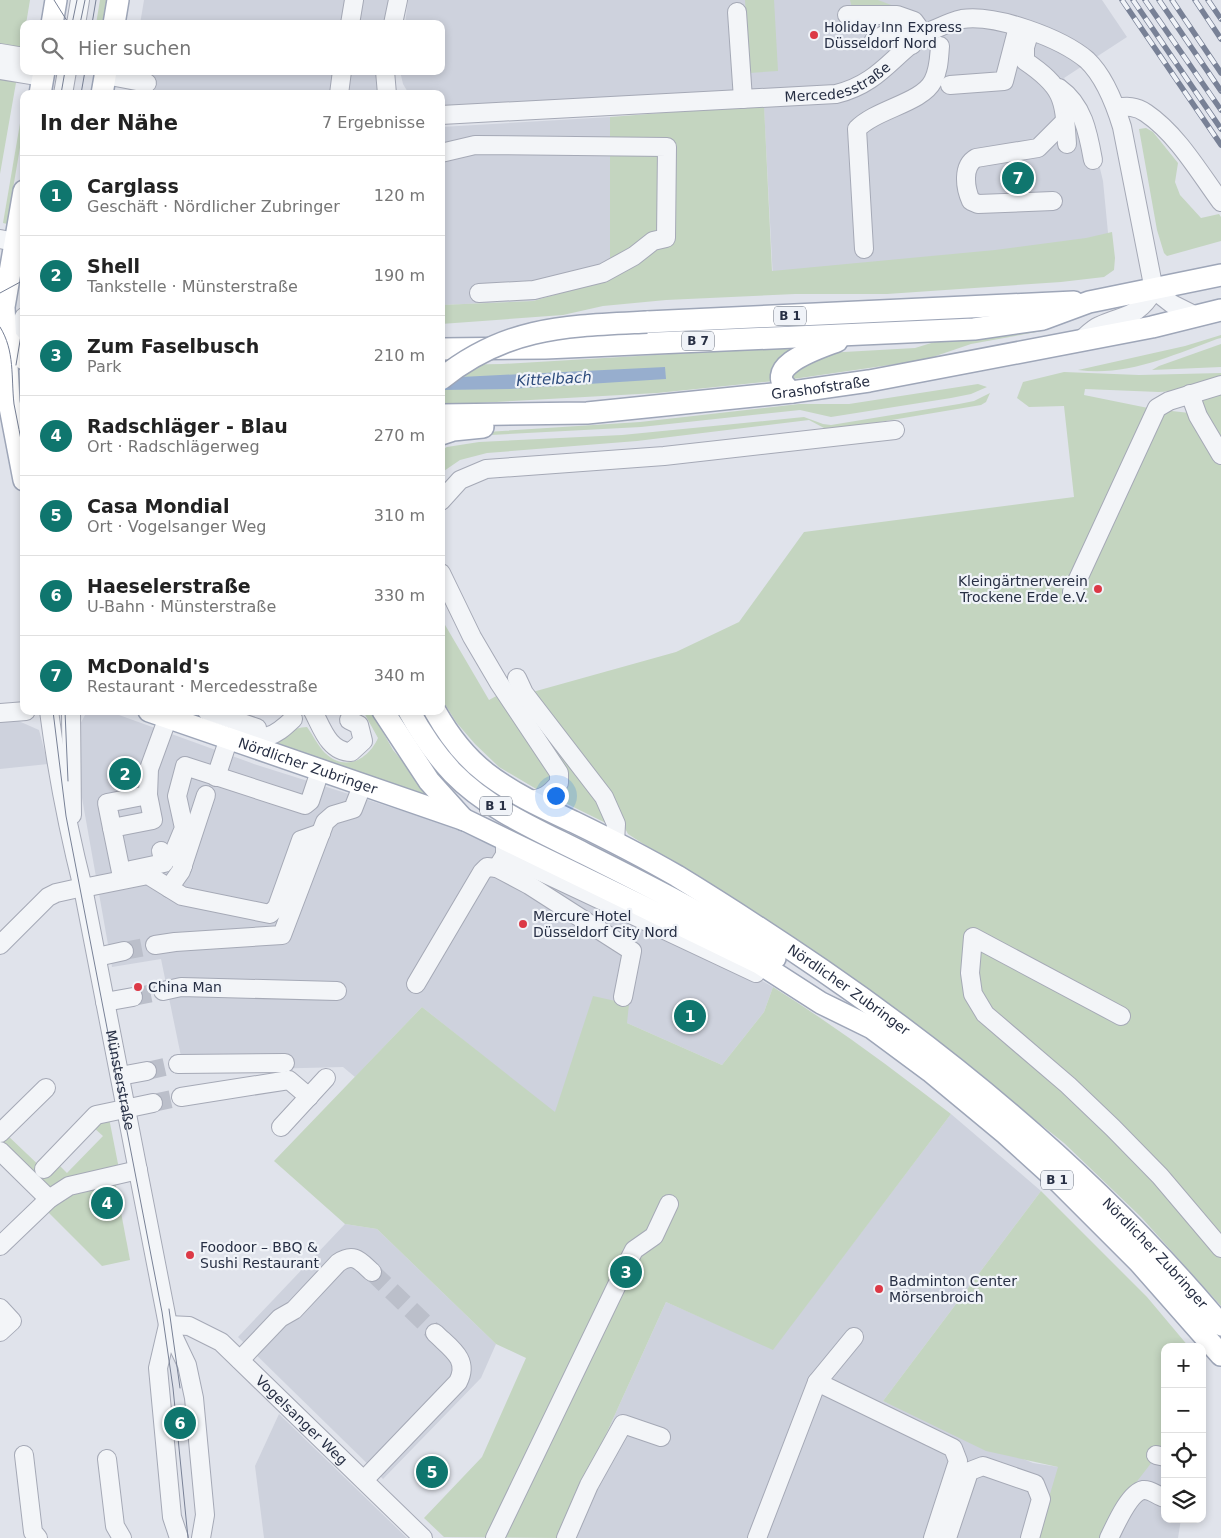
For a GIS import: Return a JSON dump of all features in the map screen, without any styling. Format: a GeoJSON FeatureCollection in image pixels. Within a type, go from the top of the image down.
{"type":"FeatureCollection","features":[{"type":"Feature","properties":{"kind":"main road"},"geometry":{"type":"LineString","coordinates":[[53,20],[56,0]]}},
{"type":"Feature","properties":{"kind":"main road"},"geometry":{"type":"LineString","coordinates":[[115,20],[118,0]]}},
{"type":"Feature","properties":{"kind":"main road"},"geometry":{"type":"LineString","coordinates":[[20,203],[7,241],[4,307],[14,343],[6,375],[20,456]]}},
{"type":"Feature","properties":{"kind":"main road","name":"B 7"},"geometry":{"type":"LineString","coordinates":[[445,350],[545,348],[991,327],[1043,319],[1089,302],[1221,275]]}},
{"type":"Feature","properties":{"kind":"main road","name":"B 1"},"geometry":{"type":"LineString","coordinates":[[445,376],[480,352],[536,331],[588,325],[971,308],[1042,302],[1089,302]]}},
{"type":"Feature","properties":{"kind":"main road","name":"Grashofstraße"},"geometry":{"type":"LineString","coordinates":[[445,415],[587,413],[792,392],[869,381],[1080,341],[1221,310]]}},
{"type":"Feature","properties":{"kind":"main road"},"geometry":{"type":"LineString","coordinates":[[445,335],[470,336],[545,348]]}},
{"type":"Feature","properties":{"kind":"main road"},"geometry":{"type":"LineString","coordinates":[[792,392],[787,389],[783,377],[788,364],[809,350],[852,335]]}},
{"type":"Feature","properties":{"kind":"main road"},"geometry":{"type":"LineString","coordinates":[[445,433],[472,427],[550,423],[587,413]]}},
{"type":"Feature","properties":{"kind":"main road","name":"Nördlicher Zubringer"},"geometry":{"type":"LineString","coordinates":[[166,715],[204,720],[229,738],[362,786],[465,820]]}},
{"type":"Feature","properties":{"kind":"main road","name":"Nördlicher Zubringer"},"geometry":{"type":"LineString","coordinates":[[387,715],[429,781],[465,820],[502,854],[771,970],[821,1003],[872,1028],[945,1084],[1059,1182],[1139,1262],[1221,1356]]}},
{"type":"Feature","properties":{"kind":"main road","name":"B 1"},"geometry":{"type":"LineString","coordinates":[[412,715],[436,754],[454,774],[477,793],[513,817],[742,937],[787,965],[872,1028]]}},
{"type":"Feature","properties":{"kind":"main road","name":"Nördlicher Zubringer"},"geometry":{"type":"LineString","coordinates":[[438,715],[458,745],[484,772],[529,800],[615,842],[678,877],[821,969],[916,1037],[1013,1115],[1104,1198],[1221,1325]]}},
{"type":"Feature","properties":{"kind":"street"},"geometry":{"type":"LineString","coordinates":[[77,20],[80,0]]}},
{"type":"Feature","properties":{"kind":"street"},"geometry":{"type":"LineString","coordinates":[[351,20],[354,0]]}},
{"type":"Feature","properties":{"kind":"street"},"geometry":{"type":"LineString","coordinates":[[394,20],[398,0]]}},
{"type":"Feature","properties":{"kind":"street"},"geometry":{"type":"LineString","coordinates":[[737,12],[743,99]]}},
{"type":"Feature","properties":{"kind":"street"},"geometry":{"type":"LineString","coordinates":[[848,15],[897,15],[914,21],[919,40]]}},
{"type":"Feature","properties":{"kind":"street","name":"Mercedesstraße"},"geometry":{"type":"LineString","coordinates":[[445,115],[836,94],[850,91],[877,76],[919,40],[947,24],[963,19],[1005,23],[1070,48],[1087,61],[1099,74],[1116,108],[1125,142],[1154,290]]}},
{"type":"Feature","properties":{"kind":"street"},"geometry":{"type":"LineString","coordinates":[[950,84],[1004,81],[1024,29]]}},
{"type":"Feature","properties":{"kind":"street"},"geometry":{"type":"LineString","coordinates":[[1024,29],[1025,61],[1075,102],[1085,126],[1093,160]]}},
{"type":"Feature","properties":{"kind":"street"},"geometry":{"type":"LineString","coordinates":[[874,40],[886,34],[901,34],[919,40]]}},
{"type":"Feature","properties":{"kind":"street"},"geometry":{"type":"LineString","coordinates":[[864,249],[858,129],[865,120],[919,94],[933,83],[938,69],[940,46]]}},
{"type":"Feature","properties":{"kind":"street"},"geometry":{"type":"LineString","coordinates":[[0,53],[20,56]]}},
{"type":"Feature","properties":{"kind":"street"},"geometry":{"type":"LineString","coordinates":[[0,70],[43,81]]}},
{"type":"Feature","properties":{"kind":"street"},"geometry":{"type":"LineString","coordinates":[[64,90],[66,75]]}},
{"type":"Feature","properties":{"kind":"street"},"geometry":{"type":"LineString","coordinates":[[340,90],[341,75]]}},
{"type":"Feature","properties":{"kind":"street"},"geometry":{"type":"LineString","coordinates":[[382,90],[384,75]]}},
{"type":"Feature","properties":{"kind":"street"},"geometry":{"type":"LineString","coordinates":[[105,80],[147,83]]}},
{"type":"Feature","properties":{"kind":"street"},"geometry":{"type":"LineString","coordinates":[[1054,85],[1063,98],[1067,144]]}},
{"type":"Feature","properties":{"kind":"street"},"geometry":{"type":"LineString","coordinates":[[1116,108],[1127,106],[1145,112],[1180,148],[1221,202]]}},
{"type":"Feature","properties":{"kind":"street"},"geometry":{"type":"LineString","coordinates":[[1053,201],[978,204],[971,201],[968,195],[966,170],[969,162],[976,158],[1038,148],[1065,121]]}},
{"type":"Feature","properties":{"kind":"street"},"geometry":{"type":"LineString","coordinates":[[445,152],[475,145],[666,147],[666,238],[653,241],[634,256],[602,274],[534,290],[479,293]]}},
{"type":"Feature","properties":{"kind":"street"},"geometry":{"type":"LineString","coordinates":[[1080,341],[1097,326],[1125,318],[1148,300],[1154,290],[1172,304],[1196,316]]}},
{"type":"Feature","properties":{"kind":"street"},"geometry":{"type":"LineString","coordinates":[[14,343],[20,327]]}},
{"type":"Feature","properties":{"kind":"street"},"geometry":{"type":"LineString","coordinates":[[1072,592],[1157,408],[1190,394],[1221,386]]}},
{"type":"Feature","properties":{"kind":"street"},"geometry":{"type":"LineString","coordinates":[[1190,394],[1198,416],[1221,455]]}},
{"type":"Feature","properties":{"kind":"street"},"geometry":{"type":"LineString","coordinates":[[445,497],[460,480],[486,469],[664,456],[894,430]]}},
{"type":"Feature","properties":{"kind":"street"},"geometry":{"type":"LineString","coordinates":[[445,581],[472,637],[508,680],[524,693],[604,797],[616,824],[615,842]]}},
{"type":"Feature","properties":{"kind":"street"},"geometry":{"type":"LineString","coordinates":[[508,680],[559,773],[559,784],[550,794],[539,799],[529,800]]}},
{"type":"Feature","properties":{"kind":"street"},"geometry":{"type":"LineString","coordinates":[[0,713],[20,711]]}},
{"type":"Feature","properties":{"kind":"street","name":"Münsterstraße"},"geometry":{"type":"LineString","coordinates":[[50,715],[62,803],[72,835],[168,1325],[187,1365],[194,1398],[205,1515],[201,1538]]}},
{"type":"Feature","properties":{"kind":"street","name":"Münsterstraße"},"geometry":{"type":"LineString","coordinates":[[72,835],[73,715]]}},
{"type":"Feature","properties":{"kind":"street"},"geometry":{"type":"LineString","coordinates":[[112,828],[153,820],[148,795],[149,769],[158,715]]}},
{"type":"Feature","properties":{"kind":"street"},"geometry":{"type":"LineString","coordinates":[[204,720],[259,738],[268,737],[280,731],[286,715],[304,717],[307,715]]}},
{"type":"Feature","properties":{"kind":"street"},"geometry":{"type":"LineString","coordinates":[[314,715],[332,745],[338,751],[351,752],[362,741],[359,725],[349,720]]}},
{"type":"Feature","properties":{"kind":"street"},"geometry":{"type":"LineString","coordinates":[[216,777],[229,738]]}},
{"type":"Feature","properties":{"kind":"street"},"geometry":{"type":"LineString","coordinates":[[183,866],[174,852],[184,828],[177,796],[185,766],[305,805],[310,801],[320,771]]}},
{"type":"Feature","properties":{"kind":"street"},"geometry":{"type":"LineString","coordinates":[[154,946],[174,942],[282,935],[328,818],[353,809],[362,786]]}},
{"type":"Feature","properties":{"kind":"street"},"geometry":{"type":"LineString","coordinates":[[121,872],[107,803],[148,795]]}},
{"type":"Feature","properties":{"kind":"street"},"geometry":{"type":"LineString","coordinates":[[169,888],[183,866],[206,796]]}},
{"type":"Feature","properties":{"kind":"street"},"geometry":{"type":"LineString","coordinates":[[82,885],[148,875],[182,896],[270,914],[277,907],[301,840],[321,833]]}},
{"type":"Feature","properties":{"kind":"street"},"geometry":{"type":"LineString","coordinates":[[0,945],[48,897],[121,872],[164,863],[161,851]]}},
{"type":"Feature","properties":{"kind":"street"},"geometry":{"type":"LineString","coordinates":[[502,854],[759,975],[771,970]]}},
{"type":"Feature","properties":{"kind":"street"},"geometry":{"type":"LineString","coordinates":[[502,854],[529,885],[562,911],[632,951],[623,997]]}},
{"type":"Feature","properties":{"kind":"street"},"geometry":{"type":"LineString","coordinates":[[416,984],[482,872],[502,854]]}},
{"type":"Feature","properties":{"kind":"street"},"geometry":{"type":"LineString","coordinates":[[562,911],[581,890]]}},
{"type":"Feature","properties":{"kind":"street"},"geometry":{"type":"LineString","coordinates":[[1121,1016],[973,937],[970,974],[973,994],[985,1014],[1068,1085],[1113,1128],[1160,1176],[1221,1248]]}},
{"type":"Feature","properties":{"kind":"street"},"geometry":{"type":"LineString","coordinates":[[96,957],[124,951]]}},
{"type":"Feature","properties":{"kind":"street"},"geometry":{"type":"LineString","coordinates":[[163,991],[181,987],[337,991]]}},
{"type":"Feature","properties":{"kind":"street"},"geometry":{"type":"LineString","coordinates":[[105,1002],[132,996]]}},
{"type":"Feature","properties":{"kind":"street"},"geometry":{"type":"LineString","coordinates":[[178,1064],[285,1063]]}},
{"type":"Feature","properties":{"kind":"street"},"geometry":{"type":"LineString","coordinates":[[120,1076],[146,1071]]}},
{"type":"Feature","properties":{"kind":"street"},"geometry":{"type":"LineString","coordinates":[[281,1127],[326,1078]]}},
{"type":"Feature","properties":{"kind":"street"},"geometry":{"type":"LineString","coordinates":[[181,1097],[289,1080],[309,1097]]}},
{"type":"Feature","properties":{"kind":"street"},"geometry":{"type":"LineString","coordinates":[[0,1133],[46,1088]]}},
{"type":"Feature","properties":{"kind":"street"},"geometry":{"type":"LineString","coordinates":[[44,1169],[96,1115],[153,1103]]}},
{"type":"Feature","properties":{"kind":"street"},"geometry":{"type":"LineString","coordinates":[[0,1151],[49,1200]]}},
{"type":"Feature","properties":{"kind":"street"},"geometry":{"type":"LineString","coordinates":[[1,1244],[58,1192],[78,1182],[138,1170]]}},
{"type":"Feature","properties":{"kind":"street"},"geometry":{"type":"LineString","coordinates":[[495,1538],[634,1250],[654,1236],[669,1204]]}},
{"type":"Feature","properties":{"kind":"street"},"geometry":{"type":"LineString","coordinates":[[240,1360],[280,1318],[294,1310],[338,1263],[353,1256],[358,1258],[372,1272]]}},
{"type":"Feature","properties":{"kind":"street"},"geometry":{"type":"LineString","coordinates":[[0,1308],[12,1321],[0,1332]]}},
{"type":"Feature","properties":{"kind":"street","name":"Münsterstraße"},"geometry":{"type":"LineString","coordinates":[[168,1325],[158,1368],[172,1517],[179,1538]]}},
{"type":"Feature","properties":{"kind":"street","name":"Vogelsanger Weg"},"geometry":{"type":"LineString","coordinates":[[168,1325],[184,1325],[221,1342],[423,1538]]}},
{"type":"Feature","properties":{"kind":"street"},"geometry":{"type":"LineString","coordinates":[[364,1480],[452,1389],[461,1376],[464,1368],[461,1362],[435,1333]]}},
{"type":"Feature","properties":{"kind":"street"},"geometry":{"type":"LineString","coordinates":[[757,1538],[817,1382],[854,1336]]}},
{"type":"Feature","properties":{"kind":"street"},"geometry":{"type":"LineString","coordinates":[[817,1382],[953,1448],[958,1461],[933,1538]]}},
{"type":"Feature","properties":{"kind":"street"},"geometry":{"type":"LineString","coordinates":[[566,1538],[589,1485],[623,1424],[661,1437]]}},
{"type":"Feature","properties":{"kind":"street"},"geometry":{"type":"LineString","coordinates":[[24,1455],[34,1532],[38,1538]]}},
{"type":"Feature","properties":{"kind":"street"},"geometry":{"type":"LineString","coordinates":[[107,1459],[115,1526],[122,1538]]}},
{"type":"Feature","properties":{"kind":"street"},"geometry":{"type":"LineString","coordinates":[[947,1538],[968,1475],[970,1471],[983,1466],[1035,1484],[1041,1498],[1030,1538]]}},
{"type":"Feature","properties":{"kind":"street"},"geometry":{"type":"LineString","coordinates":[[1109,1538],[1134,1496],[1142,1490],[1161,1496]]}},
{"type":"Feature","properties":{"kind":"shaded area"},"geometry":{"type":"Polygon","coordinates":[[[144,0],[389,0],[386,20],[141,20],[144,0]]]}},
{"type":"Feature","properties":{"kind":"shaded area"},"geometry":{"type":"Polygon","coordinates":[[[408,0],[1102,0],[1127,37],[1064,78],[1087,114],[1103,181],[1109,243],[773,279],[763,89],[445,108],[445,90],[407,90],[401,75],[445,75],[445,20],[406,20],[408,0]]]}},
{"type":"Feature","properties":{"kind":"shaded area"},"geometry":{"type":"Polygon","coordinates":[[[131,75],[378,75],[380,90],[129,90],[131,75]]]}},
{"type":"Feature","properties":{"kind":"shaded area"},"geometry":{"type":"Polygon","coordinates":[[[610,117],[610,279],[533,301],[445,305],[445,127],[610,117]]]}},
{"type":"Feature","properties":{"kind":"shaded area"},"geometry":{"type":"Polygon","coordinates":[[[85,715],[119,715],[257,765],[444,824],[635,909],[773,987],[764,1012],[722,1065],[627,1023],[555,1113],[422,1007],[355,1077],[343,1067],[184,1071],[161,959],[112,967],[82,798],[78,760],[78,728],[85,715]]]}},
{"type":"Feature","properties":{"kind":"shaded area"},"geometry":{"type":"Polygon","coordinates":[[[0,719],[14,719],[39,730],[48,764],[0,769],[0,719]]]}},
{"type":"Feature","properties":{"kind":"shaded area"},"geometry":{"type":"Polygon","coordinates":[[[951,1114],[1041,1191],[883,1401],[1033,1463],[1058,1467],[1161,1444],[1161,1523],[1180,1523],[1178,1538],[559,1538],[666,1302],[773,1349],[951,1114]]]}},
{"type":"Feature","properties":{"kind":"shaded area"},"geometry":{"type":"Polygon","coordinates":[[[345,1224],[377,1229],[496,1344],[481,1378],[383,1479],[238,1337],[345,1224]]]}},
{"type":"Feature","properties":{"kind":"shaded area"},"geometry":{"type":"Polygon","coordinates":[[[279,1414],[407,1538],[264,1538],[255,1466],[279,1414]]]}},
{"type":"Feature","properties":{"kind":"green space"},"geometry":{"type":"Polygon","coordinates":[[[0,0],[30,0],[27,20],[20,20],[20,60],[0,174],[0,0]]]}},
{"type":"Feature","properties":{"kind":"green space"},"geometry":{"type":"Polygon","coordinates":[[[100,0],[107,0],[104,20],[97,20],[100,0]]]}},
{"type":"Feature","properties":{"kind":"green space"},"geometry":{"type":"Polygon","coordinates":[[[745,0],[774,0],[778,71],[749,73],[745,0]]]}},
{"type":"Feature","properties":{"kind":"green space"},"geometry":{"type":"Polygon","coordinates":[[[850,0],[878,0],[894,6],[852,8],[850,0]]]}},
{"type":"Feature","properties":{"kind":"green space"},"geometry":{"type":"Polygon","coordinates":[[[764,105],[772,271],[995,250],[1086,238],[1112,232],[1115,258],[1114,270],[1104,277],[1061,282],[887,294],[795,294],[666,300],[603,306],[563,315],[445,324],[445,305],[533,301],[610,279],[610,117],[764,105]]]}},
{"type":"Feature","properties":{"kind":"green space"},"geometry":{"type":"Polygon","coordinates":[[[20,123],[20,148],[7,224],[3,223],[20,123]]]}},
{"type":"Feature","properties":{"kind":"green space"},"geometry":{"type":"Polygon","coordinates":[[[1146,128],[1153,132],[1178,163],[1175,182],[1180,195],[1201,218],[1219,214],[1221,217],[1221,241],[1167,256],[1164,253],[1157,230],[1139,129],[1146,128]]]}},
{"type":"Feature","properties":{"kind":"green space"},"geometry":{"type":"Polygon","coordinates":[[[1042,328],[1042,331],[971,344],[924,360],[793,379],[791,377],[794,368],[826,353],[915,348],[941,340],[1042,328]]]}},
{"type":"Feature","properties":{"kind":"green space"},"geometry":{"type":"Polygon","coordinates":[[[1221,335],[1221,338],[1149,363],[1114,370],[1078,370],[1185,346],[1221,335]]]}},
{"type":"Feature","properties":{"kind":"green space"},"geometry":{"type":"Polygon","coordinates":[[[1221,344],[1221,367],[1152,370],[1159,366],[1221,344]]]}},
{"type":"Feature","properties":{"kind":"green space"},"geometry":{"type":"Polygon","coordinates":[[[790,347],[791,349],[774,381],[657,393],[445,405],[445,365],[502,364],[790,347]]]}},
{"type":"Feature","properties":{"kind":"green space"},"geometry":{"type":"Polygon","coordinates":[[[1064,372],[1139,375],[1221,373],[1221,382],[1191,390],[1159,392],[1085,389],[1084,395],[1153,409],[1190,413],[1203,393],[1221,387],[1221,1306],[1141,1217],[1064,1143],[965,1064],[800,945],[628,834],[610,800],[529,693],[676,652],[739,622],[804,532],[1074,497],[1064,406],[1029,407],[1017,398],[1023,382],[1064,372]]]}},
{"type":"Feature","properties":{"kind":"green space"},"geometry":{"type":"Polygon","coordinates":[[[978,384],[987,387],[971,394],[951,398],[831,417],[800,410],[641,427],[472,436],[471,433],[640,422],[799,404],[849,404],[978,384]]]}},
{"type":"Feature","properties":{"kind":"green space"},"geometry":{"type":"Polygon","coordinates":[[[990,393],[986,402],[981,405],[838,429],[824,428],[809,420],[637,441],[487,453],[460,460],[445,470],[445,448],[479,442],[622,435],[804,417],[831,425],[974,401],[990,393]]]}},
{"type":"Feature","properties":{"kind":"green space"},"geometry":{"type":"Polygon","coordinates":[[[445,625],[489,700],[500,694],[554,781],[538,790],[499,767],[456,722],[445,704],[445,625]]]}},
{"type":"Feature","properties":{"kind":"green space"},"geometry":{"type":"Polygon","coordinates":[[[365,715],[373,715],[393,750],[437,802],[272,748],[287,733],[307,727],[325,753],[340,762],[348,762],[362,757],[374,746],[378,738],[365,715]]]}},
{"type":"Feature","properties":{"kind":"green space"},"geometry":{"type":"Polygon","coordinates":[[[548,736],[595,789],[612,826],[553,797],[558,791],[543,742],[548,736]]]}},
{"type":"Feature","properties":{"kind":"green space"},"geometry":{"type":"Polygon","coordinates":[[[773,987],[864,1048],[951,1114],[773,1350],[666,1302],[559,1538],[444,1537],[424,1518],[482,1457],[526,1358],[496,1344],[377,1229],[345,1224],[274,1161],[422,1007],[555,1112],[593,996],[629,1004],[627,1023],[722,1065],[764,1012],[773,987]]]}},
{"type":"Feature","properties":{"kind":"green space"},"geometry":{"type":"Polygon","coordinates":[[[109,1118],[119,1169],[49,1191],[0,1143],[0,1139],[5,1133],[47,1173],[57,1163],[67,1173],[103,1136],[93,1127],[109,1118]]]}},
{"type":"Feature","properties":{"kind":"green space"},"geometry":{"type":"Polygon","coordinates":[[[113,1182],[116,1186],[130,1260],[102,1266],[43,1207],[60,1195],[113,1182]]]}},
{"type":"Feature","properties":{"kind":"green space"},"geometry":{"type":"Polygon","coordinates":[[[1041,1191],[1147,1297],[1186,1343],[1161,1343],[1161,1450],[1135,1484],[1102,1538],[1037,1538],[1058,1467],[986,1451],[883,1401],[1041,1191]]]}},
{"type":"Feature","properties":{"kind":"water","name":"Kittelbach"},"geometry":{"type":"Polygon","coordinates":[[[665,367],[666,379],[510,389],[445,390],[445,378],[665,367]]]}},
{"type":"Feature","properties":{"kind":"tunnel"},"geometry":{"type":"LineString","coordinates":[[124,951],[155,945]]}},
{"type":"Feature","properties":{"kind":"tunnel"},"geometry":{"type":"LineString","coordinates":[[133,997],[163,991]]}},
{"type":"Feature","properties":{"kind":"tunnel"},"geometry":{"type":"LineString","coordinates":[[147,1071],[178,1064]]}},
{"type":"Feature","properties":{"kind":"tunnel"},"geometry":{"type":"LineString","coordinates":[[153,1103],[181,1097]]}},
{"type":"Feature","properties":{"kind":"tunnel"},"geometry":{"type":"LineString","coordinates":[[372,1272],[435,1333]]}},
{"type":"Feature","properties":{"kind":"tram line"},"geometry":{"type":"LineString","coordinates":[[54,0],[66,20]]}},
{"type":"Feature","properties":{"kind":"tram line"},"geometry":{"type":"LineString","coordinates":[[73,20],[77,0]]}},
{"type":"Feature","properties":{"kind":"tram line"},"geometry":{"type":"LineString","coordinates":[[81,20],[85,0]]}},
{"type":"Feature","properties":{"kind":"tram line"},"geometry":{"type":"LineString","coordinates":[[93,20],[96,0]]}},
{"type":"Feature","properties":{"kind":"tram line"},"geometry":{"type":"LineString","coordinates":[[62,90],[64,75]]}},
{"type":"Feature","properties":{"kind":"tram line"},"geometry":{"type":"LineString","coordinates":[[82,90],[84,75]]}},
{"type":"Feature","properties":{"kind":"tram line"},"geometry":{"type":"LineString","coordinates":[[0,293],[20,282]]}},
{"type":"Feature","properties":{"kind":"tram line"},"geometry":{"type":"LineString","coordinates":[[0,327],[8,345],[12,364],[14,404],[20,435]]}},
{"type":"Feature","properties":{"kind":"tram line"},"geometry":{"type":"LineString","coordinates":[[16,365],[20,341]]}},
{"type":"Feature","properties":{"kind":"tram line"},"geometry":{"type":"LineString","coordinates":[[53,715],[66,816],[162,1312],[173,1388],[188,1538]]}},
{"type":"Feature","properties":{"kind":"tram line"},"geometry":{"type":"LineString","coordinates":[[65,715],[68,781]]}},
{"type":"Feature","properties":{"kind":"tram line"},"geometry":{"type":"LineString","coordinates":[[169,1309],[180,1388]]}},
{"type":"Feature","properties":{"kind":"railway"},"geometry":{"type":"LineString","coordinates":[[1122,0],[1221,145]]}},
{"type":"Feature","properties":{"kind":"railway"},"geometry":{"type":"LineString","coordinates":[[1133,0],[1221,129]]}},
{"type":"Feature","properties":{"kind":"railway"},"geometry":{"type":"LineString","coordinates":[[1145,0],[1221,110]]}},
{"type":"Feature","properties":{"kind":"railway"},"geometry":{"type":"LineString","coordinates":[[1159,0],[1221,91]]}},
{"type":"Feature","properties":{"kind":"railway"},"geometry":{"type":"LineString","coordinates":[[1172,0],[1221,73]]}},
{"type":"Feature","properties":{"kind":"railway"},"geometry":{"type":"LineString","coordinates":[[1195,0],[1221,39]]}},
{"type":"Feature","properties":{"kind":"railway"},"geometry":{"type":"LineString","coordinates":[[1208,0],[1221,19]]}},
{"type":"Feature","properties":{"kind":"place","name":"Holiday Inn Express Düsseldorf Nord"},"geometry":{"type":"Point","coordinates":[814,35]}},
{"type":"Feature","properties":{"kind":"place","name":"McDonald's"},"geometry":{"type":"Point","coordinates":[1018,178]}},
{"type":"Feature","properties":{"kind":"place","name":"Kleingärtnerverein Trockene Erde e.V."},"geometry":{"type":"Point","coordinates":[1098,589]}},
{"type":"Feature","properties":{"kind":"place","name":"Shell"},"geometry":{"type":"Point","coordinates":[125,774]}},
{"type":"Feature","properties":{"kind":"place","name":"Mercure Hotel Düsseldorf City Nord"},"geometry":{"type":"Point","coordinates":[523,924]}},
{"type":"Feature","properties":{"kind":"place","name":"China Man"},"geometry":{"type":"Point","coordinates":[138,987]}},
{"type":"Feature","properties":{"kind":"place","name":"Carglass"},"geometry":{"type":"Point","coordinates":[690,1016]}},
{"type":"Feature","properties":{"kind":"place","name":"Radschläger - Blau"},"geometry":{"type":"Point","coordinates":[107,1203]}},
{"type":"Feature","properties":{"kind":"place","name":"Foodoor – BBQ & Sushi Restaurant"},"geometry":{"type":"Point","coordinates":[190,1255]}},
{"type":"Feature","properties":{"kind":"place","name":"Zum Faselbusch"},"geometry":{"type":"Point","coordinates":[626,1272]}},
{"type":"Feature","properties":{"kind":"place","name":"Badminton Center Mörsenbroich"},"geometry":{"type":"Point","coordinates":[879,1289]}},
{"type":"Feature","properties":{"kind":"place","name":"Haeselerstraße"},"geometry":{"type":"Point","coordinates":[180,1423]}},
{"type":"Feature","properties":{"kind":"place","name":"Casa Mondial"},"geometry":{"type":"Point","coordinates":[432,1472]}}]}
